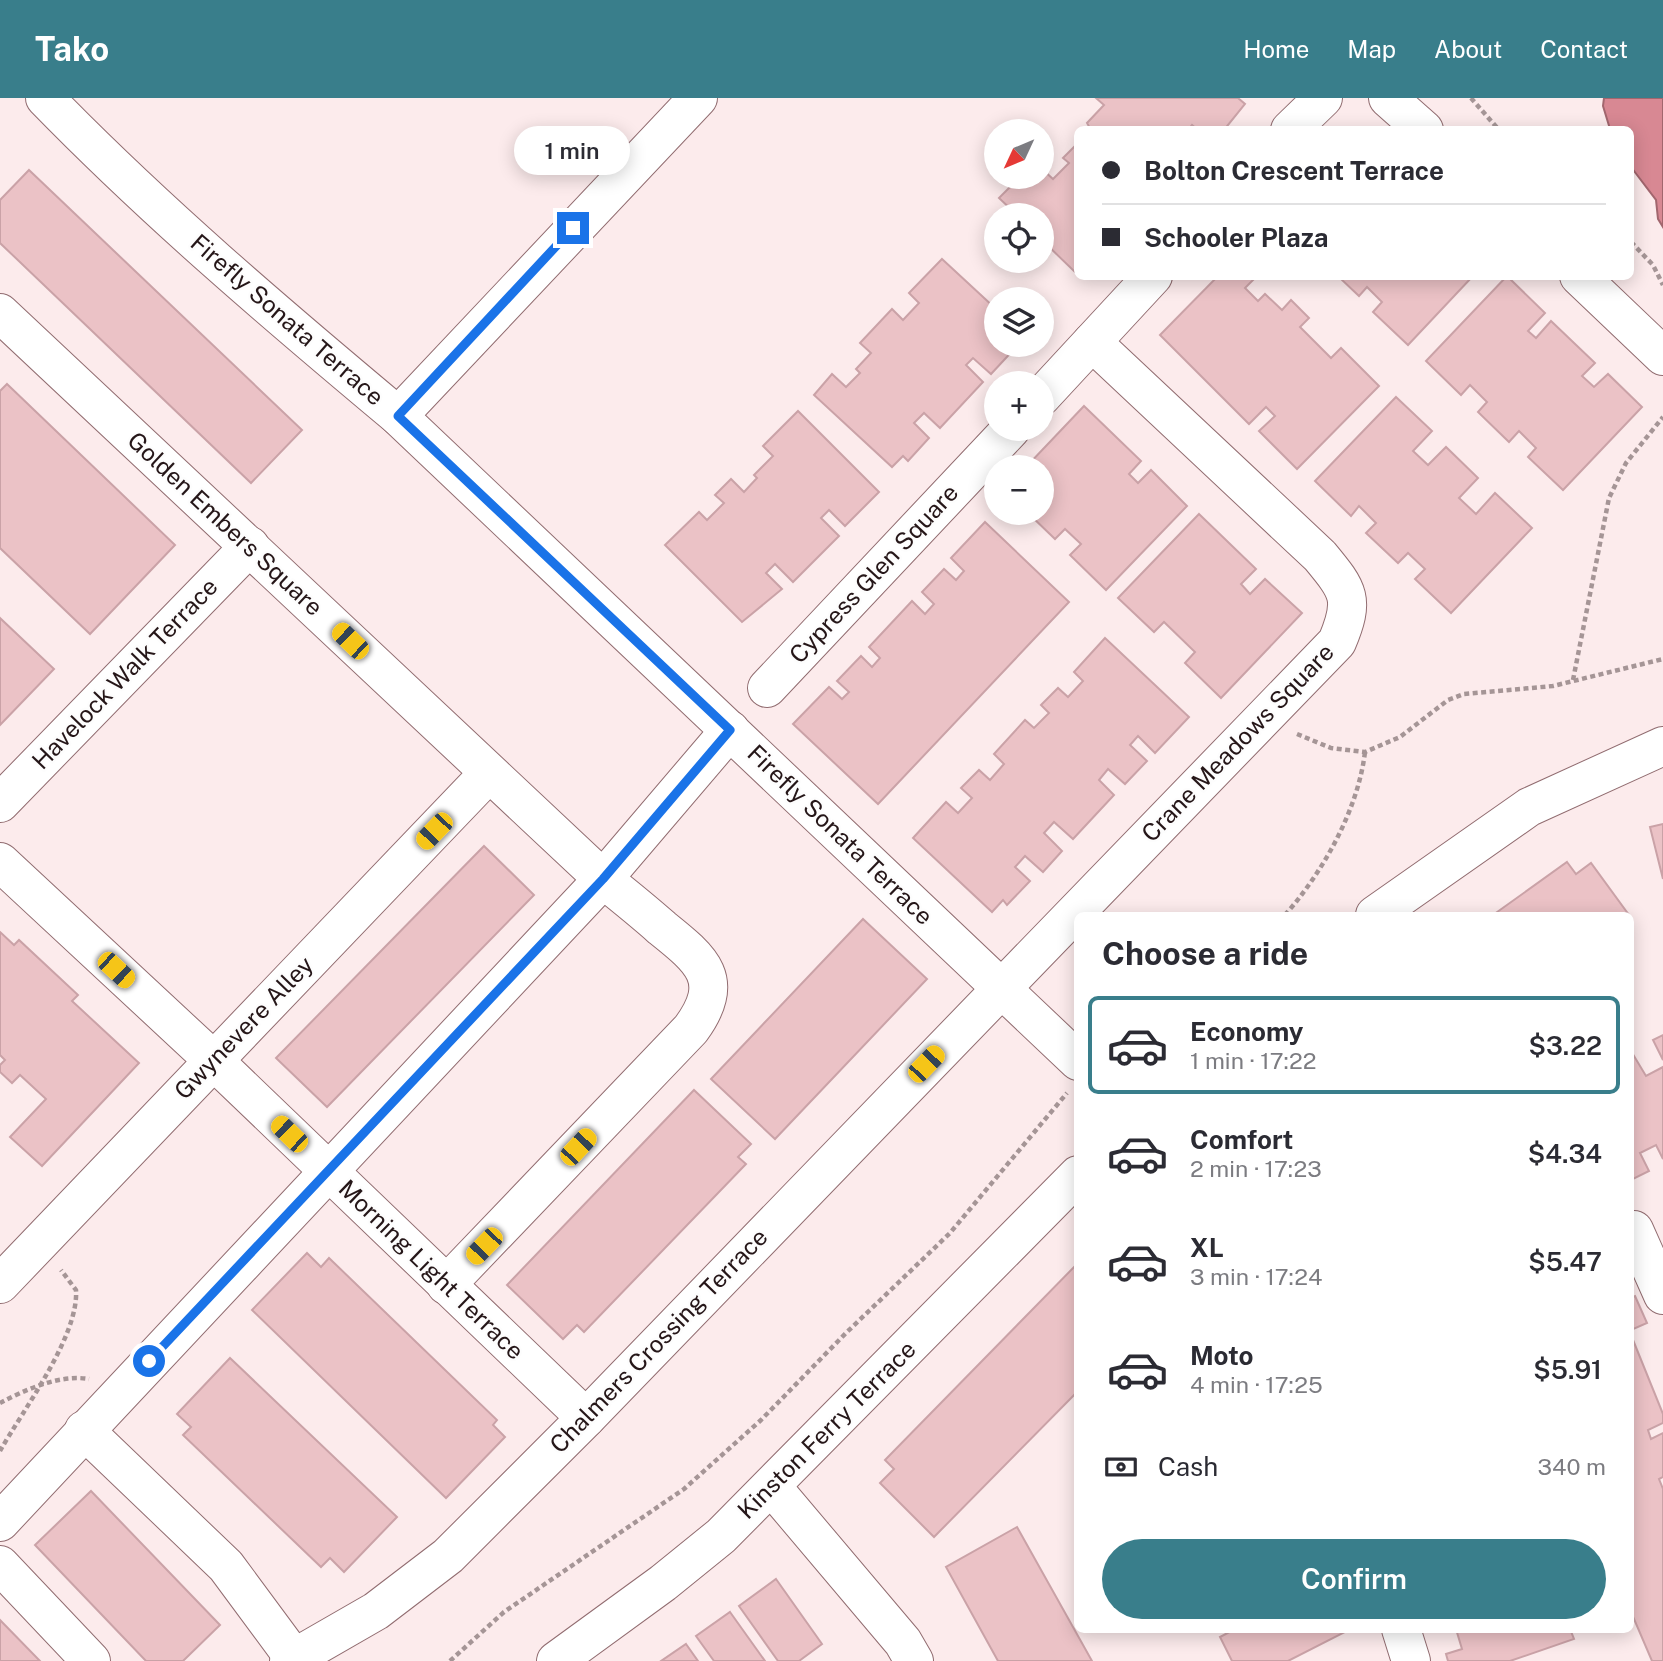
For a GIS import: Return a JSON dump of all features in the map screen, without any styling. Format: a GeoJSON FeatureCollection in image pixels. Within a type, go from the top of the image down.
{"type":"FeatureCollection","features":[{"type":"Feature","properties":{"kind":"street","name":"Firefly Sonata Terrace"},"geometry":{"type":"LineString","coordinates":[[45,98],[113,168],[303,337],[398,416],[730,730],[1001,987],[1074,1072]]}},
{"type":"Feature","properties":{"kind":"street"},"geometry":{"type":"LineString","coordinates":[[398,416],[698,98]]}},
{"type":"Feature","properties":{"kind":"street"},"geometry":{"type":"LineString","coordinates":[[1294,126],[1323,98]]}},
{"type":"Feature","properties":{"kind":"street"},"geometry":{"type":"LineString","coordinates":[[1388,98],[1420,126]]}},
{"type":"Feature","properties":{"kind":"street"},"geometry":{"type":"LineString","coordinates":[[1054,383],[1149,280]]}},
{"type":"Feature","properties":{"kind":"street"},"geometry":{"type":"LineString","coordinates":[[1583,280],[1663,356]]}},
{"type":"Feature","properties":{"kind":"street","name":"Golden Embers Square"},"geometry":{"type":"LineString","coordinates":[[3,323],[250,546],[603,879],[691,950],[705,970],[709,993],[705,1009],[691,1029],[446,1285]]}},
{"type":"Feature","properties":{"kind":"street","name":"Crane Meadows Square"},"geometry":{"type":"LineString","coordinates":[[1001,987],[1337,642],[1349,614],[1344,585],[1320,556],[1092,342]]}},
{"type":"Feature","properties":{"kind":"street","name":"Cypress Glen Square"},"geometry":{"type":"LineString","coordinates":[[767,688],[1000,441]]}},
{"type":"Feature","properties":{"kind":"street","name":"Havelock Walk Terrace"},"geometry":{"type":"LineString","coordinates":[[0,803],[250,546]]}},
{"type":"Feature","properties":{"kind":"street"},"geometry":{"type":"LineString","coordinates":[[0,1522],[603,879],[730,730]]}},
{"type":"Feature","properties":{"kind":"street"},"geometry":{"type":"LineString","coordinates":[[1379,912],[1529,807],[1663,746]]}},
{"type":"Feature","properties":{"kind":"street","name":"Gwynevere Alley"},"geometry":{"type":"LineString","coordinates":[[0,1283],[489,773]]}},
{"type":"Feature","properties":{"kind":"street","name":"Morning Light Terrace"},"geometry":{"type":"LineString","coordinates":[[0,862],[213,1060],[586,1418]]}},
{"type":"Feature","properties":{"kind":"street","name":"Chalmers Crossing Terrace"},"geometry":{"type":"LineString","coordinates":[[291,1659],[376,1611],[448,1556],[586,1418],[1001,987]]}},
{"type":"Feature","properties":{"kind":"street","name":"Kinston Ferry Terrace"},"geometry":{"type":"LineString","coordinates":[[555,1661],[673,1575],[721,1536],[1074,1179]]}},
{"type":"Feature","properties":{"kind":"street"},"geometry":{"type":"LineString","coordinates":[[1643,1226],[1663,1295]]}},
{"type":"Feature","properties":{"kind":"street"},"geometry":{"type":"LineString","coordinates":[[85,1430],[226,1566],[291,1659]]}},
{"type":"Feature","properties":{"kind":"street"},"geometry":{"type":"LineString","coordinates":[[772,1487],[902,1642],[914,1661]]}},
{"type":"Feature","properties":{"kind":"street"},"geometry":{"type":"LineString","coordinates":[[0,1565],[91,1661]]}},
{"type":"Feature","properties":{"kind":"street"},"geometry":{"type":"LineString","coordinates":[[1402,1633],[1411,1661]]}},
{"type":"Feature","properties":{"kind":"path"},"geometry":{"type":"LineString","coordinates":[[1471,98],[1496,126]]}},
{"type":"Feature","properties":{"kind":"path"},"geometry":{"type":"LineString","coordinates":[[1634,245],[1653,265],[1663,285]]}},
{"type":"Feature","properties":{"kind":"path"},"geometry":{"type":"LineString","coordinates":[[1573,681],[1609,498],[1626,463],[1663,417]]}},
{"type":"Feature","properties":{"kind":"path"},"geometry":{"type":"LineString","coordinates":[[1270,710],[1295,733],[1311,742],[1365,752],[1401,737],[1448,700],[1464,694],[1521,691],[1663,659]]}},
{"type":"Feature","properties":{"kind":"path"},"geometry":{"type":"LineString","coordinates":[[1287,912],[1301,896],[1336,838],[1363,769],[1365,752]]}},
{"type":"Feature","properties":{"kind":"path"},"geometry":{"type":"LineString","coordinates":[[450,1661],[504,1612],[684,1489],[761,1420],[950,1233],[1074,1077]]}},
{"type":"Feature","properties":{"kind":"path"},"geometry":{"type":"LineString","coordinates":[[0,1451],[40,1386],[72,1324],[76,1301],[76,1290],[69,1279],[35,1247]]}},
{"type":"Feature","properties":{"kind":"path"},"geometry":{"type":"LineString","coordinates":[[0,1403],[24,1390],[85,1378],[96,1381],[113,1399]]}},
{"type":"Feature","properties":{"kind":"shaded area"},"geometry":{"type":"Polygon","coordinates":[[[1604,98],[1663,98],[1663,227],[1658,219],[1656,200],[1634,171],[1634,126],[1609,126],[1603,106],[1604,98]]]}},
{"type":"Feature","properties":{"kind":"building"},"geometry":{"type":"Polygon","coordinates":[[[1096,98],[1238,98],[1245,104],[1227,126],[1089,126],[1087,123],[1104,105],[1096,98]]]}},
{"type":"Feature","properties":{"kind":"building"},"geometry":{"type":"Polygon","coordinates":[[[1074,147],[1074,271],[1054,252],[1054,203],[1004,203],[999,198],[1008,189],[1054,189],[1054,178],[1069,163],[1063,158],[1074,147]]]}},
{"type":"Feature","properties":{"kind":"building"},"geometry":{"type":"Polygon","coordinates":[[[29,170],[302,430],[251,483],[0,243],[0,200],[29,170]]]}},
{"type":"Feature","properties":{"kind":"building"},"geometry":{"type":"Polygon","coordinates":[[[942,259],[984,298],[984,357],[1007,357],[994,371],[988,371],[973,358],[966,365],[983,382],[940,428],[924,413],[914,423],[929,438],[908,461],[903,456],[892,467],[814,395],[832,374],[846,387],[860,373],[856,369],[871,353],[860,343],[892,309],[903,320],[919,303],[909,293],[942,259]]]}},
{"type":"Feature","properties":{"kind":"building"},"geometry":{"type":"Polygon","coordinates":[[[1214,280],[1253,280],[1245,288],[1258,301],[1265,294],[1282,310],[1291,300],[1309,318],[1300,327],[1331,358],[1341,348],[1379,386],[1297,469],[1259,431],[1275,416],[1266,407],[1249,424],[1160,335],[1214,280]]]}},
{"type":"Feature","properties":{"kind":"building"},"geometry":{"type":"Polygon","coordinates":[[[1342,280],[1469,280],[1408,345],[1373,312],[1382,302],[1367,287],[1359,296],[1342,280]]]}},
{"type":"Feature","properties":{"kind":"building"},"geometry":{"type":"Polygon","coordinates":[[[1503,280],[1511,280],[1545,313],[1528,331],[1536,338],[1551,321],[1595,363],[1582,376],[1594,387],[1608,374],[1642,407],[1563,490],[1528,457],[1536,448],[1519,431],[1509,442],[1478,412],[1487,402],[1470,385],[1461,395],[1426,361],[1503,280]]]}},
{"type":"Feature","properties":{"kind":"building"},"geometry":{"type":"Polygon","coordinates":[[[7,384],[175,545],[90,634],[0,548],[0,391],[7,384]]]}},
{"type":"Feature","properties":{"kind":"building"},"geometry":{"type":"Polygon","coordinates":[[[1396,397],[1432,431],[1413,451],[1428,465],[1446,447],[1478,478],[1459,498],[1476,514],[1495,493],[1532,528],[1451,613],[1415,579],[1425,569],[1408,553],[1398,563],[1366,533],[1376,523],[1359,506],[1351,516],[1315,481],[1396,397]]]}},
{"type":"Feature","properties":{"kind":"building"},"geometry":{"type":"Polygon","coordinates":[[[1084,406],[1141,461],[1129,474],[1138,483],[1151,470],[1187,506],[1106,590],[1070,555],[1081,544],[1065,529],[1055,539],[1040,525],[1054,525],[1054,455],[1037,455],[1051,441],[1054,441],[1054,438],[1084,406]]]}},
{"type":"Feature","properties":{"kind":"building"},"geometry":{"type":"Polygon","coordinates":[[[798,411],[879,492],[845,526],[829,510],[821,518],[839,536],[793,582],[775,564],[766,573],[782,589],[742,622],[665,545],[699,512],[707,520],[724,503],[715,495],[731,479],[744,492],[757,478],[754,475],[773,456],[763,446],[798,411]]]}},
{"type":"Feature","properties":{"kind":"building"},"geometry":{"type":"Polygon","coordinates":[[[1199,514],[1256,569],[1241,584],[1250,594],[1265,579],[1302,613],[1221,698],[1185,663],[1195,652],[1164,622],[1154,632],[1118,598],[1199,514]]]}},
{"type":"Feature","properties":{"kind":"building"},"geometry":{"type":"Polygon","coordinates":[[[984,523],[1069,602],[878,804],[793,724],[829,687],[842,699],[849,692],[837,681],[861,656],[872,667],[880,658],[869,647],[912,601],[925,614],[934,604],[922,592],[944,569],[956,580],[964,571],[951,558],[984,523]]]}},
{"type":"Feature","properties":{"kind":"building"},"geometry":{"type":"Polygon","coordinates":[[[0,618],[54,669],[0,725],[0,618]]]}},
{"type":"Feature","properties":{"kind":"building"},"geometry":{"type":"Polygon","coordinates":[[[1105,638],[1189,717],[1155,753],[1138,736],[1130,745],[1147,761],[1125,784],[1108,769],[1099,780],[1114,795],[1073,839],[1054,822],[1044,833],[1062,851],[1043,872],[1025,856],[1015,867],[1030,881],[1007,905],[1003,900],[992,912],[913,838],[946,802],[958,813],[972,798],[961,788],[979,770],[990,780],[1004,764],[994,754],[1025,720],[1034,728],[1049,713],[1041,705],[1058,688],[1068,697],[1083,681],[1074,672],[1105,638]]]}},
{"type":"Feature","properties":{"kind":"building"},"geometry":{"type":"Polygon","coordinates":[[[1663,824],[1663,879],[1650,827],[1663,824]]]}},
{"type":"Feature","properties":{"kind":"building"},"geometry":{"type":"Polygon","coordinates":[[[484,846],[534,895],[327,1107],[276,1058],[484,846]]]}},
{"type":"Feature","properties":{"kind":"building"},"geometry":{"type":"Polygon","coordinates":[[[1567,862],[1576,874],[1591,863],[1627,912],[1497,912],[1567,862]]]}},
{"type":"Feature","properties":{"kind":"building"},"geometry":{"type":"Polygon","coordinates":[[[863,919],[927,979],[775,1139],[711,1079],[863,919]]]}},
{"type":"Feature","properties":{"kind":"building"},"geometry":{"type":"Polygon","coordinates":[[[0,932],[14,945],[19,940],[78,995],[72,1001],[139,1063],[42,1166],[10,1137],[46,1099],[20,1075],[12,1083],[0,1072],[0,1065],[5,1060],[0,1055],[0,932]]]}},
{"type":"Feature","properties":{"kind":"building"},"geometry":{"type":"Polygon","coordinates":[[[1663,1035],[1663,1060],[1653,1040],[1663,1035]]]}},
{"type":"Feature","properties":{"kind":"building"},"geometry":{"type":"Polygon","coordinates":[[[1634,1056],[1646,1076],[1663,1067],[1663,1159],[1656,1145],[1640,1153],[1649,1171],[1634,1178],[1634,1056]]]}},
{"type":"Feature","properties":{"kind":"building"},"geometry":{"type":"Polygon","coordinates":[[[694,1090],[751,1144],[738,1157],[746,1164],[584,1332],[577,1325],[563,1339],[507,1285],[694,1090]]]}},
{"type":"Feature","properties":{"kind":"building"},"geometry":{"type":"Polygon","coordinates":[[[307,1253],[321,1267],[329,1258],[497,1420],[493,1425],[505,1437],[446,1498],[252,1310],[307,1253]]]}},
{"type":"Feature","properties":{"kind":"building"},"geometry":{"type":"Polygon","coordinates":[[[1074,1267],[1074,1395],[934,1537],[880,1483],[894,1469],[885,1460],[1074,1267]]]}},
{"type":"Feature","properties":{"kind":"building"},"geometry":{"type":"Polygon","coordinates":[[[1634,1296],[1647,1323],[1634,1329],[1634,1296]]]}},
{"type":"Feature","properties":{"kind":"building"},"geometry":{"type":"Polygon","coordinates":[[[1634,1342],[1663,1414],[1663,1423],[1648,1430],[1651,1439],[1663,1433],[1663,1477],[1659,1479],[1663,1489],[1663,1661],[1652,1661],[1634,1619],[1634,1342]]]}},
{"type":"Feature","properties":{"kind":"building"},"geometry":{"type":"Polygon","coordinates":[[[230,1358],[397,1517],[344,1572],[330,1558],[321,1567],[183,1435],[191,1427],[177,1414],[230,1358]]]}},
{"type":"Feature","properties":{"kind":"building"},"geometry":{"type":"Polygon","coordinates":[[[91,1491],[220,1625],[183,1661],[146,1661],[35,1545],[91,1491]]]}},
{"type":"Feature","properties":{"kind":"building"},"geometry":{"type":"Polygon","coordinates":[[[1017,1527],[1092,1661],[998,1661],[946,1567],[1017,1527]]]}},
{"type":"Feature","properties":{"kind":"building"},"geometry":{"type":"Polygon","coordinates":[[[776,1579],[822,1644],[799,1661],[778,1661],[739,1606],[776,1579]]]}},
{"type":"Feature","properties":{"kind":"building"},"geometry":{"type":"Polygon","coordinates":[[[730,1612],[765,1661],[714,1661],[696,1636],[730,1612]]]}},
{"type":"Feature","properties":{"kind":"building"},"geometry":{"type":"Polygon","coordinates":[[[0,1620],[40,1661],[0,1661],[0,1620]]]}},
{"type":"Feature","properties":{"kind":"building"},"geometry":{"type":"Polygon","coordinates":[[[1228,1633],[1343,1633],[1288,1661],[1232,1661],[1220,1637],[1228,1633]]]}},
{"type":"Feature","properties":{"kind":"building"},"geometry":{"type":"Polygon","coordinates":[[[1457,1633],[1572,1633],[1574,1639],[1510,1661],[1448,1661],[1446,1654],[1462,1649],[1457,1633]]]}},
{"type":"Feature","properties":{"kind":"building"},"geometry":{"type":"Polygon","coordinates":[[[686,1644],[698,1661],[661,1661],[686,1644]]]}},
{"type":"Feature","properties":{"kind":"route"},"geometry":{"type":"LineString","coordinates":[[149,1361],[603,879],[730,730],[579,584],[398,416],[573,228]]}}]}
